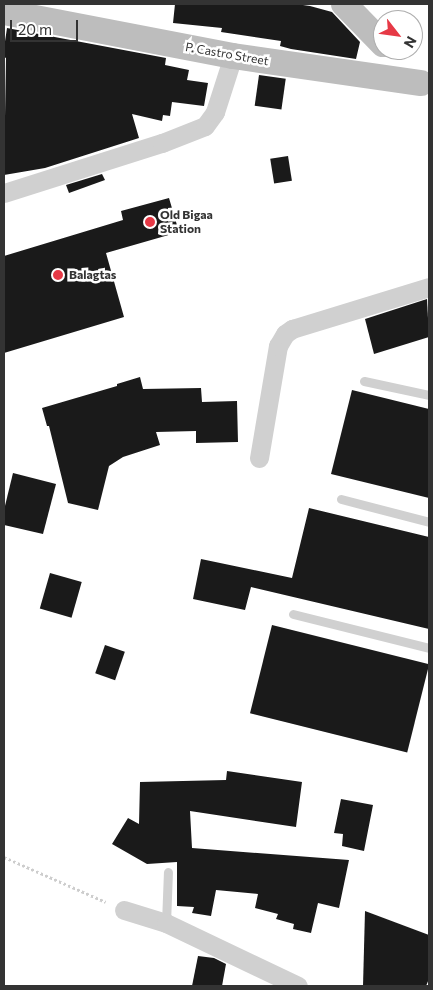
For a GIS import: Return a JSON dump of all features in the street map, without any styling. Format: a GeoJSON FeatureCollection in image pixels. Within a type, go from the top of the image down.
{"type":"FeatureCollection","features":[{"type":"Feature","properties":{"kind":"main road"},"geometry":{"type":"LineString","coordinates":[[344,4],[373,34]]}},
{"type":"Feature","properties":{"kind":"main road","name":"P. Castro Street"},"geometry":{"type":"LineString","coordinates":[[4,12],[233,56],[425,85]]}},
{"type":"Feature","properties":{"kind":"main road"},"geometry":{"type":"LineString","coordinates":[[399,60],[425,85]]}},
{"type":"Feature","properties":{"kind":"street"},"geometry":{"type":"LineString","coordinates":[[4,193],[162,143],[205,126],[215,112],[233,56]]}},
{"type":"Feature","properties":{"kind":"street"},"geometry":{"type":"LineString","coordinates":[[259,458],[278,346],[285,334],[292,329],[429,287]]}},
{"type":"Feature","properties":{"kind":"street"},"geometry":{"type":"LineString","coordinates":[[124,910],[166,923],[298,986]]}},
{"type":"Feature","properties":{"kind":"lane"},"geometry":{"type":"LineString","coordinates":[[364,381],[429,395]]}},
{"type":"Feature","properties":{"kind":"lane"},"geometry":{"type":"LineString","coordinates":[[341,499],[429,522]]}},
{"type":"Feature","properties":{"kind":"lane"},"geometry":{"type":"LineString","coordinates":[[293,614],[429,648]]}},
{"type":"Feature","properties":{"kind":"lane"},"geometry":{"type":"LineString","coordinates":[[166,923],[168,872]]}},
{"type":"Feature","properties":{"kind":"path"},"geometry":{"type":"LineString","coordinates":[[4,857],[124,910]]}},
{"type":"Feature","properties":{"kind":"building"},"geometry":{"type":"Polygon","coordinates":[[[175,4],[296,4],[332,12],[360,42],[356,59],[291,49],[280,46],[281,41],[221,32],[222,28],[173,23],[175,4]]]}},
{"type":"Feature","properties":{"kind":"building"},"geometry":{"type":"Polygon","coordinates":[[[7,28],[166,58],[165,65],[189,70],[187,80],[208,83],[204,106],[172,102],[170,116],[163,115],[162,121],[132,114],[139,138],[45,168],[4,175],[6,58],[4,57],[4,48],[7,28]]]}},
{"type":"Feature","properties":{"kind":"building"},"geometry":{"type":"Polygon","coordinates":[[[259,75],[286,79],[281,109],[255,106],[259,75]]]}},
{"type":"Feature","properties":{"kind":"building"},"geometry":{"type":"Polygon","coordinates":[[[288,156],[292,181],[274,184],[270,159],[288,156]]]}},
{"type":"Feature","properties":{"kind":"building"},"geometry":{"type":"Polygon","coordinates":[[[102,174],[105,180],[69,193],[66,185],[102,174]]]}},
{"type":"Feature","properties":{"kind":"building","name":"Balagtas"},"geometry":{"type":"Polygon","coordinates":[[[169,198],[179,232],[106,253],[124,317],[4,353],[4,256],[123,220],[121,211],[169,198]]]}},
{"type":"Feature","properties":{"kind":"building"},"geometry":{"type":"Polygon","coordinates":[[[427,299],[429,337],[374,354],[365,319],[427,299]]]}},
{"type":"Feature","properties":{"kind":"building"},"geometry":{"type":"Polygon","coordinates":[[[140,377],[143,389],[201,388],[202,402],[237,401],[238,442],[196,443],[196,431],[156,432],[160,445],[123,457],[109,466],[98,510],[68,503],[49,426],[47,426],[42,408],[117,386],[117,384],[140,377]]]}},
{"type":"Feature","properties":{"kind":"building"},"geometry":{"type":"Polygon","coordinates":[[[352,390],[429,409],[429,498],[331,474],[352,390]]]}},
{"type":"Feature","properties":{"kind":"building"},"geometry":{"type":"Polygon","coordinates":[[[13,473],[56,484],[43,534],[4,525],[4,510],[13,473]]]}},
{"type":"Feature","properties":{"kind":"building"},"geometry":{"type":"Polygon","coordinates":[[[309,508],[429,537],[429,629],[251,587],[245,610],[193,599],[201,559],[292,578],[309,508]]]}},
{"type":"Feature","properties":{"kind":"building"},"geometry":{"type":"Polygon","coordinates":[[[50,573],[82,582],[72,618],[40,609],[50,573]]]}},
{"type":"Feature","properties":{"kind":"building"},"geometry":{"type":"Polygon","coordinates":[[[272,625],[429,664],[407,752],[250,713],[272,625]]]}},
{"type":"Feature","properties":{"kind":"building"},"geometry":{"type":"Polygon","coordinates":[[[105,645],[125,652],[115,680],[95,673],[105,645]]]}},
{"type":"Feature","properties":{"kind":"building"},"geometry":{"type":"Polygon","coordinates":[[[227,771],[302,782],[296,827],[190,811],[192,848],[349,860],[339,908],[318,903],[311,933],[293,929],[294,924],[276,919],[278,914],[255,908],[258,894],[216,890],[211,916],[192,913],[194,907],[177,906],[177,862],[147,864],[112,844],[128,818],[139,824],[140,782],[226,780],[227,771]]]}},
{"type":"Feature","properties":{"kind":"building"},"geometry":{"type":"Polygon","coordinates":[[[341,799],[373,805],[364,851],[342,846],[343,834],[334,833],[341,799]]]}},
{"type":"Feature","properties":{"kind":"building"},"geometry":{"type":"Polygon","coordinates":[[[365,911],[429,935],[429,979],[426,986],[363,986],[365,911]]]}},
{"type":"Feature","properties":{"kind":"building"},"geometry":{"type":"Polygon","coordinates":[[[198,956],[214,958],[226,964],[222,986],[192,986],[198,956]]]}},
{"type":"Feature","properties":{"kind":"place","name":"Old Bigaa Station"},"geometry":{"type":"Point","coordinates":[150,222]}},
{"type":"Feature","properties":{"kind":"place","name":"Balagtas"},"geometry":{"type":"Point","coordinates":[58,275]}}]}
